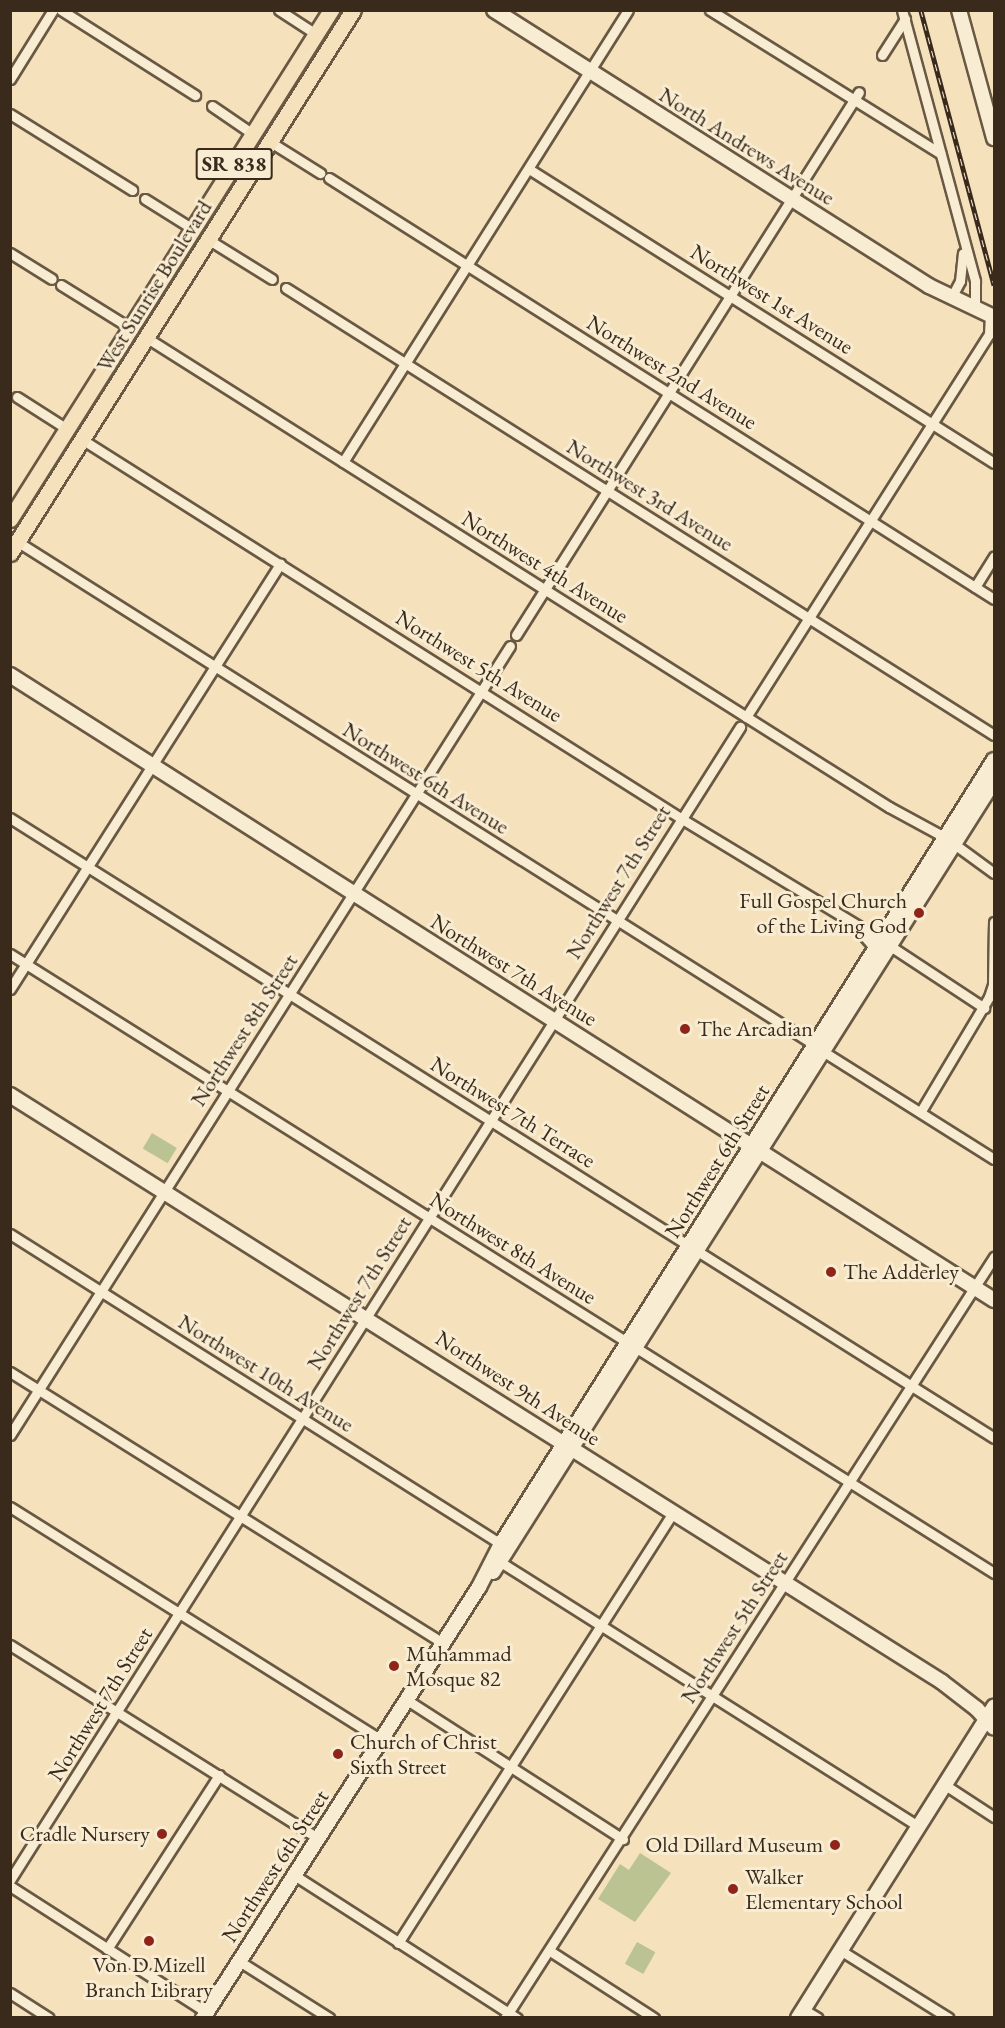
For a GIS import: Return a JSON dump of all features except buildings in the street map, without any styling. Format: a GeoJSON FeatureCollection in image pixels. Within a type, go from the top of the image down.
{"type":"FeatureCollection","features":[{"type":"Feature","properties":{"kind":"main road","name":"West Sunrise Boulevard"},"geometry":{"type":"LineString","coordinates":[[10,519],[331,10]]}},
{"type":"Feature","properties":{"kind":"main road","name":"West Sunrise Boulevard"},"geometry":{"type":"LineString","coordinates":[[14,548],[272,142],[353,10]]}},
{"type":"Feature","properties":{"kind":"main road","name":"North Andrews Avenue"},"geometry":{"type":"LineString","coordinates":[[494,10],[951,298],[987,313]]}},
{"type":"Feature","properties":{"kind":"main road"},"geometry":{"type":"LineString","coordinates":[[959,10],[994,138]]}},
{"type":"Feature","properties":{"kind":"main road"},"geometry":{"type":"LineString","coordinates":[[253,134],[259,140],[254,170]]}},
{"type":"Feature","properties":{"kind":"main road"},"geometry":{"type":"LineString","coordinates":[[79,410],[76,426],[83,440]]}},
{"type":"Feature","properties":{"kind":"main road","name":"Northwest 7th Avenue"},"geometry":{"type":"LineString","coordinates":[[10,675],[994,1300]]}},
{"type":"Feature","properties":{"kind":"main road","name":"Northwest 6th Street"},"geometry":{"type":"LineString","coordinates":[[479,1587],[501,1563],[632,1346],[885,945],[994,760]]}},
{"type":"Feature","properties":{"kind":"main road","name":"Northwest 6th Street"},"geometry":{"type":"LineString","coordinates":[[947,843],[994,781]]}},
{"type":"Feature","properties":{"kind":"main road","name":"Northwest 9th Avenue"},"geometry":{"type":"LineString","coordinates":[[10,1095],[570,1446],[783,1585],[942,1682],[992,1718]]}},
{"type":"Feature","properties":{"kind":"main road","name":"Northwest 6th Street"},"geometry":{"type":"LineString","coordinates":[[205,2015],[479,1587],[501,1544],[570,1446]]}},
{"type":"Feature","properties":{"kind":"main road"},"geometry":{"type":"LineString","coordinates":[[800,2013],[945,1785],[992,1718]]}},
{"type":"Feature","properties":{"kind":"street"},"geometry":{"type":"LineString","coordinates":[[10,79],[53,10]]}},
{"type":"Feature","properties":{"kind":"street"},"geometry":{"type":"LineString","coordinates":[[61,10],[195,95]]}},
{"type":"Feature","properties":{"kind":"street"},"geometry":{"type":"LineString","coordinates":[[279,10],[316,34]]}},
{"type":"Feature","properties":{"kind":"street"},"geometry":{"type":"LineString","coordinates":[[343,462],[628,10]]}},
{"type":"Feature","properties":{"kind":"street"},"geometry":{"type":"LineString","coordinates":[[710,10],[856,96],[940,153]]}},
{"type":"Feature","properties":{"kind":"street"},"geometry":{"type":"LineString","coordinates":[[882,55],[904,15]]}},
{"type":"Feature","properties":{"kind":"street"},"geometry":{"type":"LineString","coordinates":[[746,717],[989,334],[987,313],[963,244],[904,15]]}},
{"type":"Feature","properties":{"kind":"street"},"geometry":{"type":"LineString","coordinates":[[516,635],[856,96]]}},
{"type":"Feature","properties":{"kind":"street"},"geometry":{"type":"LineString","coordinates":[[212,106],[253,134]]}},
{"type":"Feature","properties":{"kind":"street"},"geometry":{"type":"LineString","coordinates":[[10,114],[132,190]]}},
{"type":"Feature","properties":{"kind":"street"},"geometry":{"type":"LineString","coordinates":[[272,142],[320,173]]}},
{"type":"Feature","properties":{"kind":"street","name":"Northwest 1st Avenue"},"geometry":{"type":"LineString","coordinates":[[529,169],[994,463]]}},
{"type":"Feature","properties":{"kind":"street","name":"Northwest 2nd Avenue"},"geometry":{"type":"LineString","coordinates":[[329,178],[994,599]]}},
{"type":"Feature","properties":{"kind":"street"},"geometry":{"type":"LineString","coordinates":[[145,199],[193,229]]}},
{"type":"Feature","properties":{"kind":"street"},"geometry":{"type":"LineString","coordinates":[[209,240],[272,279]]}},
{"type":"Feature","properties":{"kind":"street"},"geometry":{"type":"LineString","coordinates":[[951,298],[960,280],[963,244]]}},
{"type":"Feature","properties":{"kind":"street"},"geometry":{"type":"LineString","coordinates":[[10,253],[52,279]]}},
{"type":"Feature","properties":{"kind":"street"},"geometry":{"type":"LineString","coordinates":[[61,285],[130,328]]}},
{"type":"Feature","properties":{"kind":"street","name":"Northwest 3rd Avenue"},"geometry":{"type":"LineString","coordinates":[[286,288],[994,735]]}},
{"type":"Feature","properties":{"kind":"street","name":"Northwest 4th Avenue"},"geometry":{"type":"LineString","coordinates":[[147,338],[994,873]]}},
{"type":"Feature","properties":{"kind":"street"},"geometry":{"type":"LineString","coordinates":[[17,397],[67,429]]}},
{"type":"Feature","properties":{"kind":"street","name":"Northwest 5th Avenue"},"geometry":{"type":"LineString","coordinates":[[83,440],[984,1008]]}},
{"type":"Feature","properties":{"kind":"street","name":"Northwest 6th Avenue"},"geometry":{"type":"LineString","coordinates":[[14,548],[214,666],[994,1159]]}},
{"type":"Feature","properties":{"kind":"street"},"geometry":{"type":"LineString","coordinates":[[975,587],[994,557]]}},
{"type":"Feature","properties":{"kind":"street"},"geometry":{"type":"LineString","coordinates":[[10,989],[280,564]]}},
{"type":"Feature","properties":{"kind":"street","name":"Northwest 8th Street"},"geometry":{"type":"LineString","coordinates":[[10,1435],[510,646]]}},
{"type":"Feature","properties":{"kind":"street","name":"Northwest 7th Street"},"geometry":{"type":"LineString","coordinates":[[10,1880],[368,1318],[740,727]]}},
{"type":"Feature","properties":{"kind":"street","name":"Northwest 7th Terrace"},"geometry":{"type":"LineString","coordinates":[[10,818],[994,1438]]}},
{"type":"Feature","properties":{"kind":"street"},"geometry":{"type":"LineString","coordinates":[[921,1111],[984,1008],[993,985],[994,922]]}},
{"type":"Feature","properties":{"kind":"street","name":"Northwest 8th Avenue"},"geometry":{"type":"LineString","coordinates":[[10,954],[632,1346],[852,1481],[994,1573]]}},
{"type":"Feature","properties":{"kind":"street","name":"Northwest 10th Avenue"},"geometry":{"type":"LineString","coordinates":[[10,1234],[501,1544]]}},
{"type":"Feature","properties":{"kind":"street","name":"Northwest 5th Street"},"geometry":{"type":"LineString","coordinates":[[510,2016],[994,1257]]}},
{"type":"Feature","properties":{"kind":"street"},"geometry":{"type":"LineString","coordinates":[[10,1372],[443,1643]]}},
{"type":"Feature","properties":{"kind":"street"},"geometry":{"type":"LineString","coordinates":[[10,1508],[381,1740]]}},
{"type":"Feature","properties":{"kind":"street"},"geometry":{"type":"LineString","coordinates":[[398,1943],[672,1514]]}},
{"type":"Feature","properties":{"kind":"street"},"geometry":{"type":"LineString","coordinates":[[501,1563],[919,1827]]}},
{"type":"Feature","properties":{"kind":"street"},"geometry":{"type":"LineString","coordinates":[[10,1645],[318,1838]]}},
{"type":"Feature","properties":{"kind":"street"},"geometry":{"type":"LineString","coordinates":[[407,1700],[623,1839]]}},
{"type":"Feature","properties":{"kind":"street"},"geometry":{"type":"LineString","coordinates":[[107,1949],[219,1775]]}},
{"type":"Feature","properties":{"kind":"street"},"geometry":{"type":"LineString","coordinates":[[945,1785],[994,1817]]}},
{"type":"Feature","properties":{"kind":"street"},"geometry":{"type":"LineString","coordinates":[[294,1875],[510,2016]]}},
{"type":"Feature","properties":{"kind":"street"},"geometry":{"type":"LineString","coordinates":[[10,1886],[205,2015]]}},
{"type":"Feature","properties":{"kind":"street"},"geometry":{"type":"LineString","coordinates":[[840,1950],[950,2018]]}},
{"type":"Feature","properties":{"kind":"street"},"geometry":{"type":"LineString","coordinates":[[550,1951],[654,2018]]}},
{"type":"Feature","properties":{"kind":"street"},"geometry":{"type":"LineString","coordinates":[[239,1961],[329,2018]]}},
{"type":"Feature","properties":{"kind":"street"},"geometry":{"type":"LineString","coordinates":[[10,1993],[49,2018]]}},
{"type":"Feature","properties":{"kind":"street"},"geometry":{"type":"LineString","coordinates":[[800,2013],[818,2018]]}},
{"type":"Feature","properties":{"kind":"green space"},"geometry":{"type":"Polygon","coordinates":[[[152,1133],[177,1148],[168,1163],[143,1148],[152,1133]]]}},
{"type":"Feature","properties":{"kind":"green space"},"geometry":{"type":"Polygon","coordinates":[[[640,1853],[671,1873],[635,1922],[598,1899],[620,1864],[629,1870],[640,1853]]]}},
{"type":"Feature","properties":{"kind":"green space"},"geometry":{"type":"Polygon","coordinates":[[[637,1942],[655,1952],[643,1974],[625,1964],[637,1942]]]}},
{"type":"Feature","properties":{"kind":"railway"},"geometry":{"type":"LineString","coordinates":[[921,10],[994,285]]}},
{"type":"Feature","properties":{"kind":"place","name":"Full Gospel Church of the Living God"},"geometry":{"type":"Point","coordinates":[919,913]}},
{"type":"Feature","properties":{"kind":"place","name":"The Arcadian"},"geometry":{"type":"Point","coordinates":[685,1029]}},
{"type":"Feature","properties":{"kind":"place","name":"The Adderley"},"geometry":{"type":"Point","coordinates":[831,1272]}},
{"type":"Feature","properties":{"kind":"place","name":"Muhammad Mosque 82"},"geometry":{"type":"Point","coordinates":[394,1666]}},
{"type":"Feature","properties":{"kind":"place","name":"Church of Christ Sixth Street"},"geometry":{"type":"Point","coordinates":[338,1754]}},
{"type":"Feature","properties":{"kind":"place","name":"Cradle Nursery"},"geometry":{"type":"Point","coordinates":[162,1834]}},
{"type":"Feature","properties":{"kind":"place","name":"Old Dillard Museum"},"geometry":{"type":"Point","coordinates":[835,1845]}},
{"type":"Feature","properties":{"kind":"place","name":"Walker Elementary School"},"geometry":{"type":"Point","coordinates":[733,1889]}},
{"type":"Feature","properties":{"kind":"place","name":"Von D Mizell Branch Library"},"geometry":{"type":"Point","coordinates":[149,1941]}}]}
